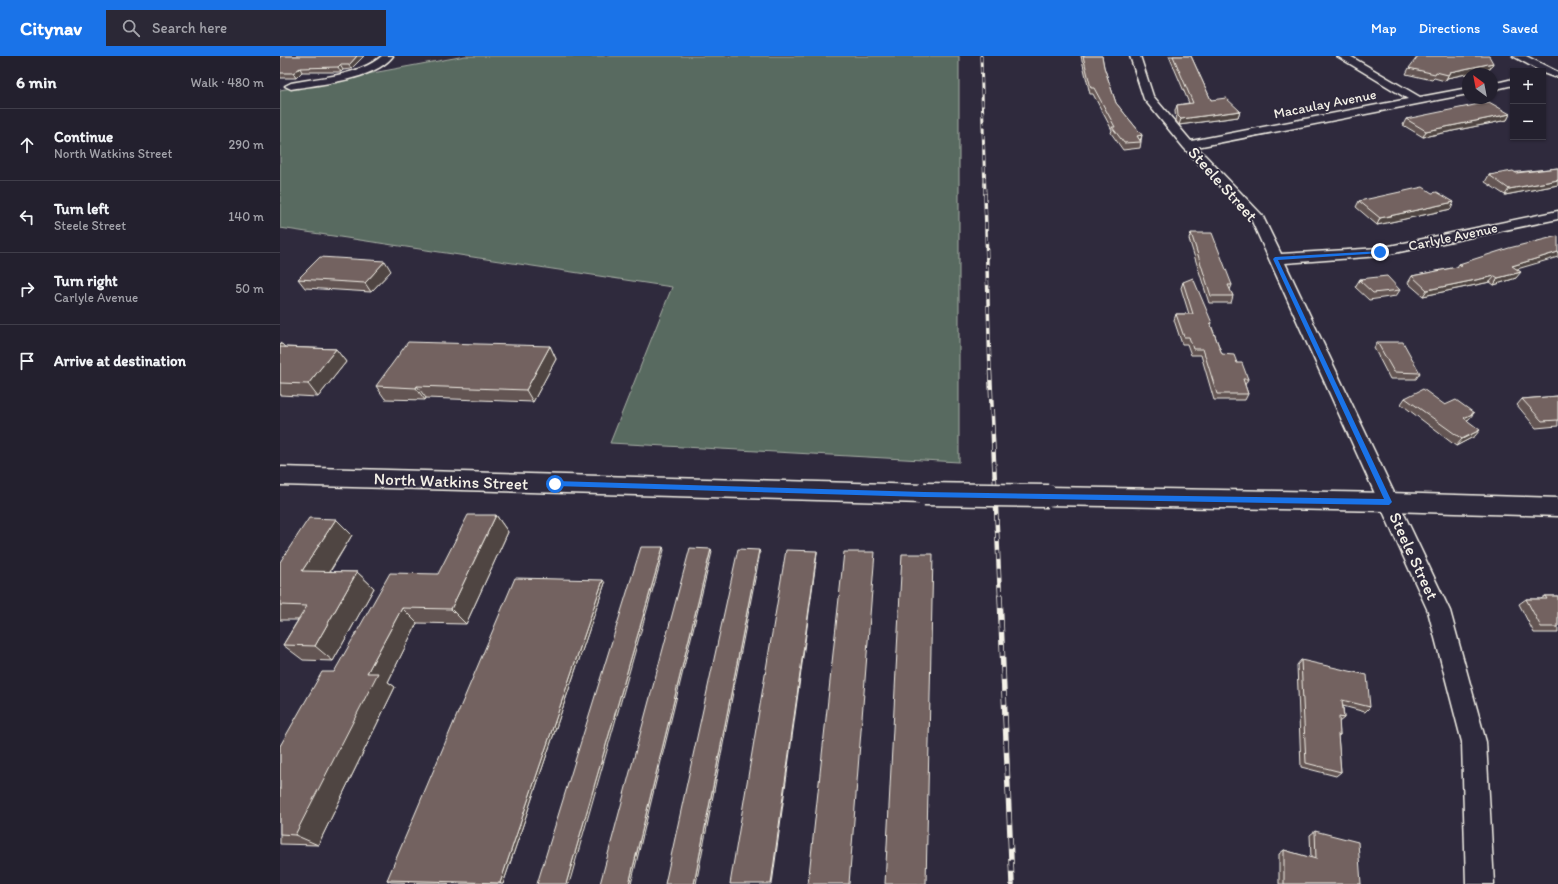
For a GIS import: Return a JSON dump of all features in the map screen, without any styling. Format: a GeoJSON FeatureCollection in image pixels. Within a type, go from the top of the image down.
{"type":"FeatureCollection","features":[{"type":"Feature","properties":{"kind":"main road","name":"North Watkins Street"},"geometry":{"type":"LineString","coordinates":[[280,476],[924,494],[1389,502],[1558,507]]}},
{"type":"Feature","properties":{"kind":"street"},"geometry":{"type":"LineString","coordinates":[[291,86],[359,73],[375,67],[388,56]]}},
{"type":"Feature","properties":{"kind":"street","name":"Steele Street"},"geometry":{"type":"LineString","coordinates":[[1135,56],[1148,97],[1188,146],[1257,218],[1439,611],[1474,742],[1480,884]]}},
{"type":"Feature","properties":{"kind":"street"},"geometry":{"type":"LineString","coordinates":[[1342,56],[1419,101]]}},
{"type":"Feature","properties":{"kind":"street"},"geometry":{"type":"LineString","coordinates":[[1518,56],[1556,74]]}},
{"type":"Feature","properties":{"kind":"street"},"geometry":{"type":"LineString","coordinates":[[1546,76],[1556,74]]}},
{"type":"Feature","properties":{"kind":"street"},"geometry":{"type":"LineString","coordinates":[[1498,85],[1510,83]]}},
{"type":"Feature","properties":{"kind":"street","name":"Macaulay Avenue"},"geometry":{"type":"LineString","coordinates":[[1188,146],[1462,92]]}},
{"type":"Feature","properties":{"kind":"street","name":"Carlyle Avenue"},"geometry":{"type":"LineString","coordinates":[[1275,259],[1380,252],[1558,215]]}},
{"type":"Feature","properties":{"kind":"green space"},"geometry":{"type":"Polygon","coordinates":[[[465,56],[959,56],[959,462],[610,443],[672,287],[280,228],[280,90],[465,56]]]}},
{"type":"Feature","properties":{"kind":"building"},"geometry":{"type":"Polygon","coordinates":[[[280,56],[357,56],[349,65],[340,65],[338,67],[300,68],[293,73],[280,73],[280,56]]]}},
{"type":"Feature","properties":{"kind":"building"},"geometry":{"type":"Polygon","coordinates":[[[1083,56],[1102,56],[1104,67],[1116,103],[1142,135],[1137,136],[1141,142],[1124,143],[1112,127],[1115,127],[1094,88],[1091,88],[1083,56]]]}},
{"type":"Feature","properties":{"kind":"building"},"geometry":{"type":"Polygon","coordinates":[[[1173,56],[1191,56],[1211,100],[1226,98],[1240,111],[1181,119],[1178,116],[1177,105],[1193,103],[1173,56]]]}},
{"type":"Feature","properties":{"kind":"building"},"geometry":{"type":"Polygon","coordinates":[[[1418,56],[1489,56],[1493,63],[1462,68],[1462,69],[1450,72],[1448,75],[1436,72],[1435,74],[1409,68],[1418,56]]]}},
{"type":"Feature","properties":{"kind":"building"},"geometry":{"type":"Polygon","coordinates":[[[1479,104],[1492,104],[1510,114],[1426,131],[1406,119],[1479,104]]]}},
{"type":"Feature","properties":{"kind":"building"},"geometry":{"type":"Polygon","coordinates":[[[1558,168],[1558,180],[1509,189],[1489,175],[1513,171],[1516,173],[1558,168]]]}},
{"type":"Feature","properties":{"kind":"building"},"geometry":{"type":"Polygon","coordinates":[[[1423,187],[1432,193],[1437,192],[1454,202],[1380,218],[1359,201],[1423,187]]]}},
{"type":"Feature","properties":{"kind":"building"},"geometry":{"type":"Polygon","coordinates":[[[1191,233],[1212,233],[1232,285],[1228,285],[1233,296],[1211,296],[1191,233]]]}},
{"type":"Feature","properties":{"kind":"building"},"geometry":{"type":"Polygon","coordinates":[[[1558,236],[1558,252],[1512,266],[1521,272],[1498,278],[1495,276],[1427,290],[1412,276],[1462,266],[1459,264],[1509,248],[1558,236]]]}},
{"type":"Feature","properties":{"kind":"building"},"geometry":{"type":"Polygon","coordinates":[[[320,257],[385,261],[365,283],[298,279],[320,257]]]}},
{"type":"Feature","properties":{"kind":"building"},"geometry":{"type":"Polygon","coordinates":[[[1387,276],[1400,290],[1373,293],[1359,280],[1362,280],[1360,279],[1387,276]]]}},
{"type":"Feature","properties":{"kind":"building"},"geometry":{"type":"Polygon","coordinates":[[[1193,278],[1212,323],[1210,323],[1222,354],[1234,355],[1237,363],[1242,363],[1248,379],[1243,379],[1248,394],[1217,394],[1203,349],[1193,349],[1189,337],[1184,337],[1176,314],[1193,314],[1183,282],[1193,278]]]}},
{"type":"Feature","properties":{"kind":"building"},"geometry":{"type":"Polygon","coordinates":[[[408,342],[550,346],[526,390],[376,386],[408,342]]]}},
{"type":"Feature","properties":{"kind":"building"},"geometry":{"type":"Polygon","coordinates":[[[1377,342],[1403,342],[1420,373],[1394,372],[1377,342]]]}},
{"type":"Feature","properties":{"kind":"building"},"geometry":{"type":"Polygon","coordinates":[[[280,347],[336,349],[308,384],[280,383],[280,347]]]}},
{"type":"Feature","properties":{"kind":"building"},"geometry":{"type":"Polygon","coordinates":[[[1423,389],[1445,405],[1456,400],[1474,413],[1464,418],[1480,430],[1462,439],[1405,398],[1423,389]]]}},
{"type":"Feature","properties":{"kind":"building"},"geometry":{"type":"Polygon","coordinates":[[[1558,396],[1558,420],[1542,421],[1522,399],[1558,396]]]}},
{"type":"Feature","properties":{"kind":"building"},"geometry":{"type":"Polygon","coordinates":[[[468,515],[496,515],[451,609],[402,608],[367,673],[378,673],[295,835],[280,834],[280,746],[322,672],[334,672],[390,573],[438,574],[468,515]]]}},
{"type":"Feature","properties":{"kind":"building"},"geometry":{"type":"Polygon","coordinates":[[[309,518],[336,519],[302,571],[357,572],[315,646],[283,645],[307,606],[280,605],[280,562],[309,518]]]}},
{"type":"Feature","properties":{"kind":"building"},"geometry":{"type":"Polygon","coordinates":[[[641,547],[663,547],[566,884],[537,884],[641,547]]]}},
{"type":"Feature","properties":{"kind":"building"},"geometry":{"type":"Polygon","coordinates":[[[690,548],[711,549],[629,884],[600,884],[690,548]]]}},
{"type":"Feature","properties":{"kind":"building"},"geometry":{"type":"Polygon","coordinates":[[[738,549],[759,550],[694,884],[665,884],[738,549]]]}},
{"type":"Feature","properties":{"kind":"building"},"geometry":{"type":"Polygon","coordinates":[[[786,550],[817,551],[771,884],[730,884],[786,550]]]}},
{"type":"Feature","properties":{"kind":"building"},"geometry":{"type":"Polygon","coordinates":[[[844,552],[875,552],[849,884],[808,884],[844,552]]]}},
{"type":"Feature","properties":{"kind":"building"},"geometry":{"type":"Polygon","coordinates":[[[902,554],[933,554],[926,884],[885,884],[902,554]]]}},
{"type":"Feature","properties":{"kind":"building"},"geometry":{"type":"Polygon","coordinates":[[[515,578],[603,580],[500,883],[387,880],[515,578]]]}},
{"type":"Feature","properties":{"kind":"building"},"geometry":{"type":"Polygon","coordinates":[[[1545,596],[1558,596],[1558,627],[1541,627],[1526,599],[1547,599],[1545,596]]]}},
{"type":"Feature","properties":{"kind":"building"},"geometry":{"type":"Polygon","coordinates":[[[1301,660],[1367,675],[1370,707],[1342,700],[1344,718],[1339,717],[1340,735],[1338,734],[1341,772],[1306,763],[1301,660]]]}},
{"type":"Feature","properties":{"kind":"building"},"geometry":{"type":"Polygon","coordinates":[[[1315,831],[1358,842],[1361,884],[1284,884],[1284,850],[1316,859],[1315,831]]]}},
{"type":"Feature","properties":{"kind":"railway"},"geometry":{"type":"LineString","coordinates":[[981,56],[985,195]]}},
{"type":"Feature","properties":{"kind":"railway"},"geometry":{"type":"LineString","coordinates":[[985,194],[990,372]]}},
{"type":"Feature","properties":{"kind":"railway"},"geometry":{"type":"LineString","coordinates":[[990,371],[1000,597]]}},
{"type":"Feature","properties":{"kind":"railway"},"geometry":{"type":"LineString","coordinates":[[1000,596],[1012,884]]}},
{"type":"Feature","properties":{"kind":"route"},"geometry":{"type":"LineString","coordinates":[[555,484],[924,494],[1389,502],[1275,259],[1380,252]]}}]}
